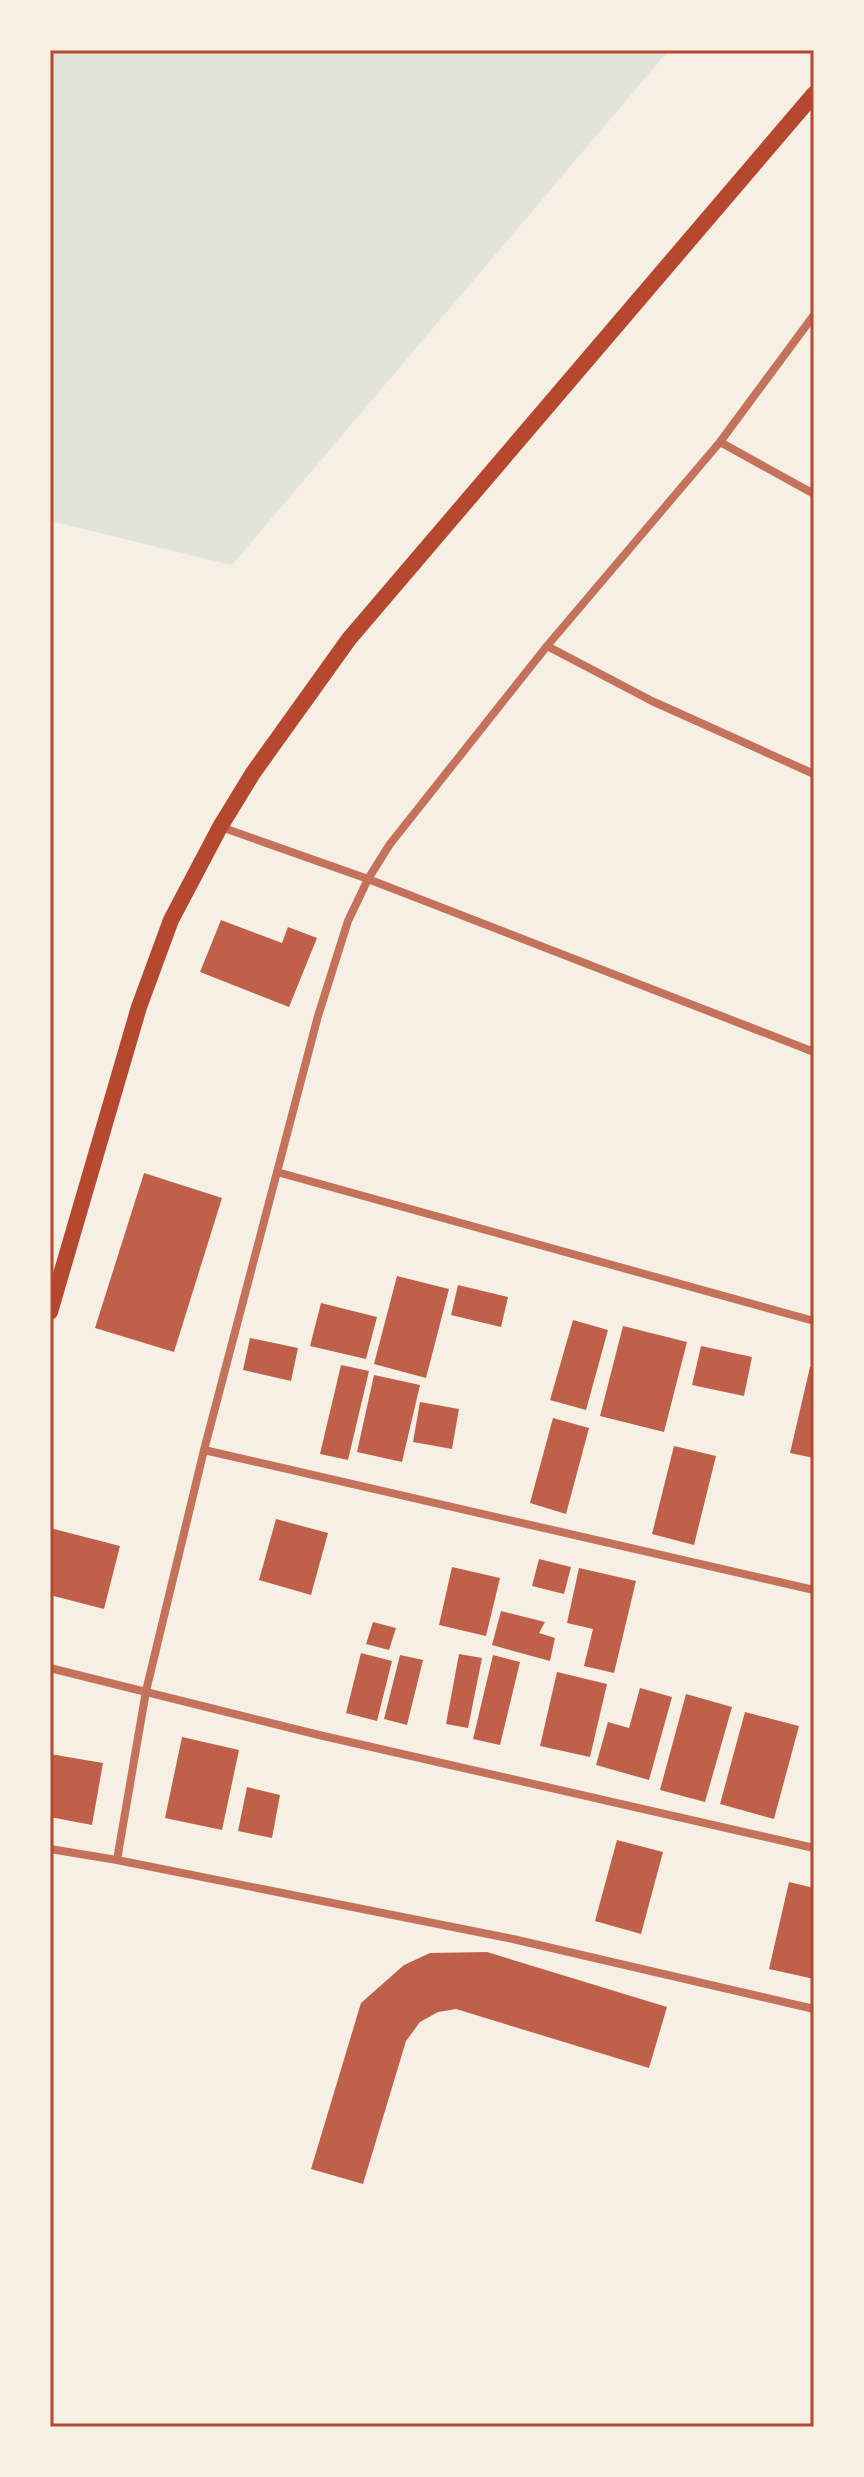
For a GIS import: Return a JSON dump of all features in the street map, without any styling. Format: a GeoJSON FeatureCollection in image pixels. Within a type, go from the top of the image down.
{"type":"FeatureCollection","features":[{"type":"Feature","properties":{"kind":"main road"},"geometry":{"type":"LineString","coordinates":[[50,1312],[139,1007],[171,920],[220,827],[253,773],[349,639],[811,102]]}},
{"type":"Feature","properties":{"kind":"street"},"geometry":{"type":"LineString","coordinates":[[117,1860],[146,1691],[204,1450],[318,1016],[348,921],[368,879],[390,844],[547,646],[720,442],[814,315]]}},
{"type":"Feature","properties":{"kind":"street"},"geometry":{"type":"LineString","coordinates":[[720,442],[814,494]]}},
{"type":"Feature","properties":{"kind":"street"},"geometry":{"type":"LineString","coordinates":[[547,646],[652,701],[814,774]]}},
{"type":"Feature","properties":{"kind":"street"},"geometry":{"type":"LineString","coordinates":[[220,827],[368,879],[814,1052]]}},
{"type":"Feature","properties":{"kind":"street"},"geometry":{"type":"LineString","coordinates":[[277,1172],[814,1321]]}},
{"type":"Feature","properties":{"kind":"street"},"geometry":{"type":"LineString","coordinates":[[204,1450],[814,1590]]}},
{"type":"Feature","properties":{"kind":"street"},"geometry":{"type":"LineString","coordinates":[[50,1668],[319,1735],[814,1848]]}},
{"type":"Feature","properties":{"kind":"street"},"geometry":{"type":"LineString","coordinates":[[50,1849],[513,1939],[814,2009]]}},
{"type":"Feature","properties":{"kind":"shaded area"},"geometry":{"type":"Polygon","coordinates":[[[50,50],[669,50],[232,565],[50,521],[50,50]]]}},
{"type":"Feature","properties":{"kind":"building"},"geometry":{"type":"Polygon","coordinates":[[[221,920],[282,943],[288,927],[317,938],[289,1007],[200,972],[221,920]]]}},
{"type":"Feature","properties":{"kind":"building"},"geometry":{"type":"Polygon","coordinates":[[[144,1173],[222,1198],[174,1352],[95,1328],[144,1173]]]}},
{"type":"Feature","properties":{"kind":"building"},"geometry":{"type":"Polygon","coordinates":[[[397,1276],[449,1289],[426,1378],[374,1364],[397,1276]]]}},
{"type":"Feature","properties":{"kind":"building"},"geometry":{"type":"Polygon","coordinates":[[[458,1285],[508,1297],[501,1327],[451,1315],[458,1285]]]}},
{"type":"Feature","properties":{"kind":"building"},"geometry":{"type":"Polygon","coordinates":[[[321,1303],[377,1317],[366,1359],[310,1346],[321,1303]]]}},
{"type":"Feature","properties":{"kind":"building"},"geometry":{"type":"Polygon","coordinates":[[[573,1320],[608,1330],[586,1410],[550,1400],[573,1320]]]}},
{"type":"Feature","properties":{"kind":"building"},"geometry":{"type":"Polygon","coordinates":[[[623,1326],[687,1342],[664,1432],[600,1416],[623,1326]]]}},
{"type":"Feature","properties":{"kind":"building"},"geometry":{"type":"Polygon","coordinates":[[[250,1338],[298,1348],[291,1381],[243,1370],[250,1338]]]}},
{"type":"Feature","properties":{"kind":"building"},"geometry":{"type":"Polygon","coordinates":[[[701,1346],[752,1357],[744,1396],[692,1385],[701,1346]]]}},
{"type":"Feature","properties":{"kind":"building"},"geometry":{"type":"Polygon","coordinates":[[[341,1365],[369,1371],[348,1460],[320,1454],[341,1365]]]}},
{"type":"Feature","properties":{"kind":"building"},"geometry":{"type":"Polygon","coordinates":[[[810,1367],[814,1368],[814,1458],[790,1453],[810,1367]]]}},
{"type":"Feature","properties":{"kind":"building"},"geometry":{"type":"Polygon","coordinates":[[[374,1375],[420,1385],[402,1462],[357,1452],[374,1375]]]}},
{"type":"Feature","properties":{"kind":"building"},"geometry":{"type":"Polygon","coordinates":[[[420,1402],[459,1409],[452,1449],[413,1442],[420,1402]]]}},
{"type":"Feature","properties":{"kind":"building"},"geometry":{"type":"Polygon","coordinates":[[[553,1418],[589,1428],[566,1514],[530,1503],[553,1418]]]}},
{"type":"Feature","properties":{"kind":"building"},"geometry":{"type":"Polygon","coordinates":[[[674,1446],[716,1456],[694,1545],[652,1534],[674,1446]]]}},
{"type":"Feature","properties":{"kind":"building"},"geometry":{"type":"Polygon","coordinates":[[[276,1519],[328,1533],[311,1595],[259,1580],[276,1519]]]}},
{"type":"Feature","properties":{"kind":"building"},"geometry":{"type":"Polygon","coordinates":[[[50,1528],[120,1546],[104,1609],[50,1595],[50,1528]]]}},
{"type":"Feature","properties":{"kind":"building"},"geometry":{"type":"Polygon","coordinates":[[[539,1559],[571,1567],[564,1594],[532,1586],[539,1559]]]}},
{"type":"Feature","properties":{"kind":"building"},"geometry":{"type":"Polygon","coordinates":[[[452,1567],[500,1578],[486,1636],[439,1625],[452,1567]]]}},
{"type":"Feature","properties":{"kind":"building"},"geometry":{"type":"Polygon","coordinates":[[[579,1568],[636,1581],[614,1673],[584,1666],[593,1629],[567,1623],[579,1568]]]}},
{"type":"Feature","properties":{"kind":"building"},"geometry":{"type":"Polygon","coordinates":[[[501,1611],[545,1622],[539,1633],[555,1638],[550,1661],[492,1645],[501,1611]]]}},
{"type":"Feature","properties":{"kind":"building"},"geometry":{"type":"Polygon","coordinates":[[[373,1622],[396,1628],[389,1650],[366,1644],[373,1622]]]}},
{"type":"Feature","properties":{"kind":"building"},"geometry":{"type":"Polygon","coordinates":[[[361,1653],[392,1661],[377,1721],[346,1713],[361,1653]]]}},
{"type":"Feature","properties":{"kind":"building"},"geometry":{"type":"Polygon","coordinates":[[[459,1654],[482,1658],[468,1728],[446,1724],[459,1654]]]}},
{"type":"Feature","properties":{"kind":"building"},"geometry":{"type":"Polygon","coordinates":[[[400,1655],[423,1660],[407,1725],[384,1719],[400,1655]]]}},
{"type":"Feature","properties":{"kind":"building"},"geometry":{"type":"Polygon","coordinates":[[[493,1655],[520,1662],[500,1745],[473,1739],[493,1655]]]}},
{"type":"Feature","properties":{"kind":"building"},"geometry":{"type":"Polygon","coordinates":[[[557,1672],[607,1684],[590,1757],[540,1746],[557,1672]]]}},
{"type":"Feature","properties":{"kind":"building"},"geometry":{"type":"Polygon","coordinates":[[[640,1688],[672,1697],[649,1780],[596,1765],[608,1722],[629,1728],[640,1688]]]}},
{"type":"Feature","properties":{"kind":"building"},"geometry":{"type":"Polygon","coordinates":[[[686,1694],[732,1707],[705,1802],[660,1790],[686,1694]]]}},
{"type":"Feature","properties":{"kind":"building"},"geometry":{"type":"Polygon","coordinates":[[[745,1712],[799,1726],[774,1819],[720,1804],[745,1712]]]}},
{"type":"Feature","properties":{"kind":"building"},"geometry":{"type":"Polygon","coordinates":[[[182,1737],[239,1750],[222,1830],[165,1818],[182,1737]]]}},
{"type":"Feature","properties":{"kind":"building"},"geometry":{"type":"Polygon","coordinates":[[[50,1754],[103,1763],[92,1825],[50,1817],[50,1754]]]}},
{"type":"Feature","properties":{"kind":"building"},"geometry":{"type":"Polygon","coordinates":[[[247,1787],[280,1795],[272,1838],[238,1831],[247,1787]]]}},
{"type":"Feature","properties":{"kind":"building"},"geometry":{"type":"Polygon","coordinates":[[[617,1840],[663,1852],[641,1934],[595,1921],[617,1840]]]}},
{"type":"Feature","properties":{"kind":"building"},"geometry":{"type":"Polygon","coordinates":[[[789,1882],[814,1888],[814,1979],[769,1969],[789,1882]]]}},
{"type":"Feature","properties":{"kind":"building"},"geometry":{"type":"Polygon","coordinates":[[[487,1952],[667,2007],[649,2068],[456,2009],[438,2012],[420,2022],[406,2041],[363,2184],[311,2169],[361,2003],[404,1965],[430,1953],[487,1952]]]}}]}
